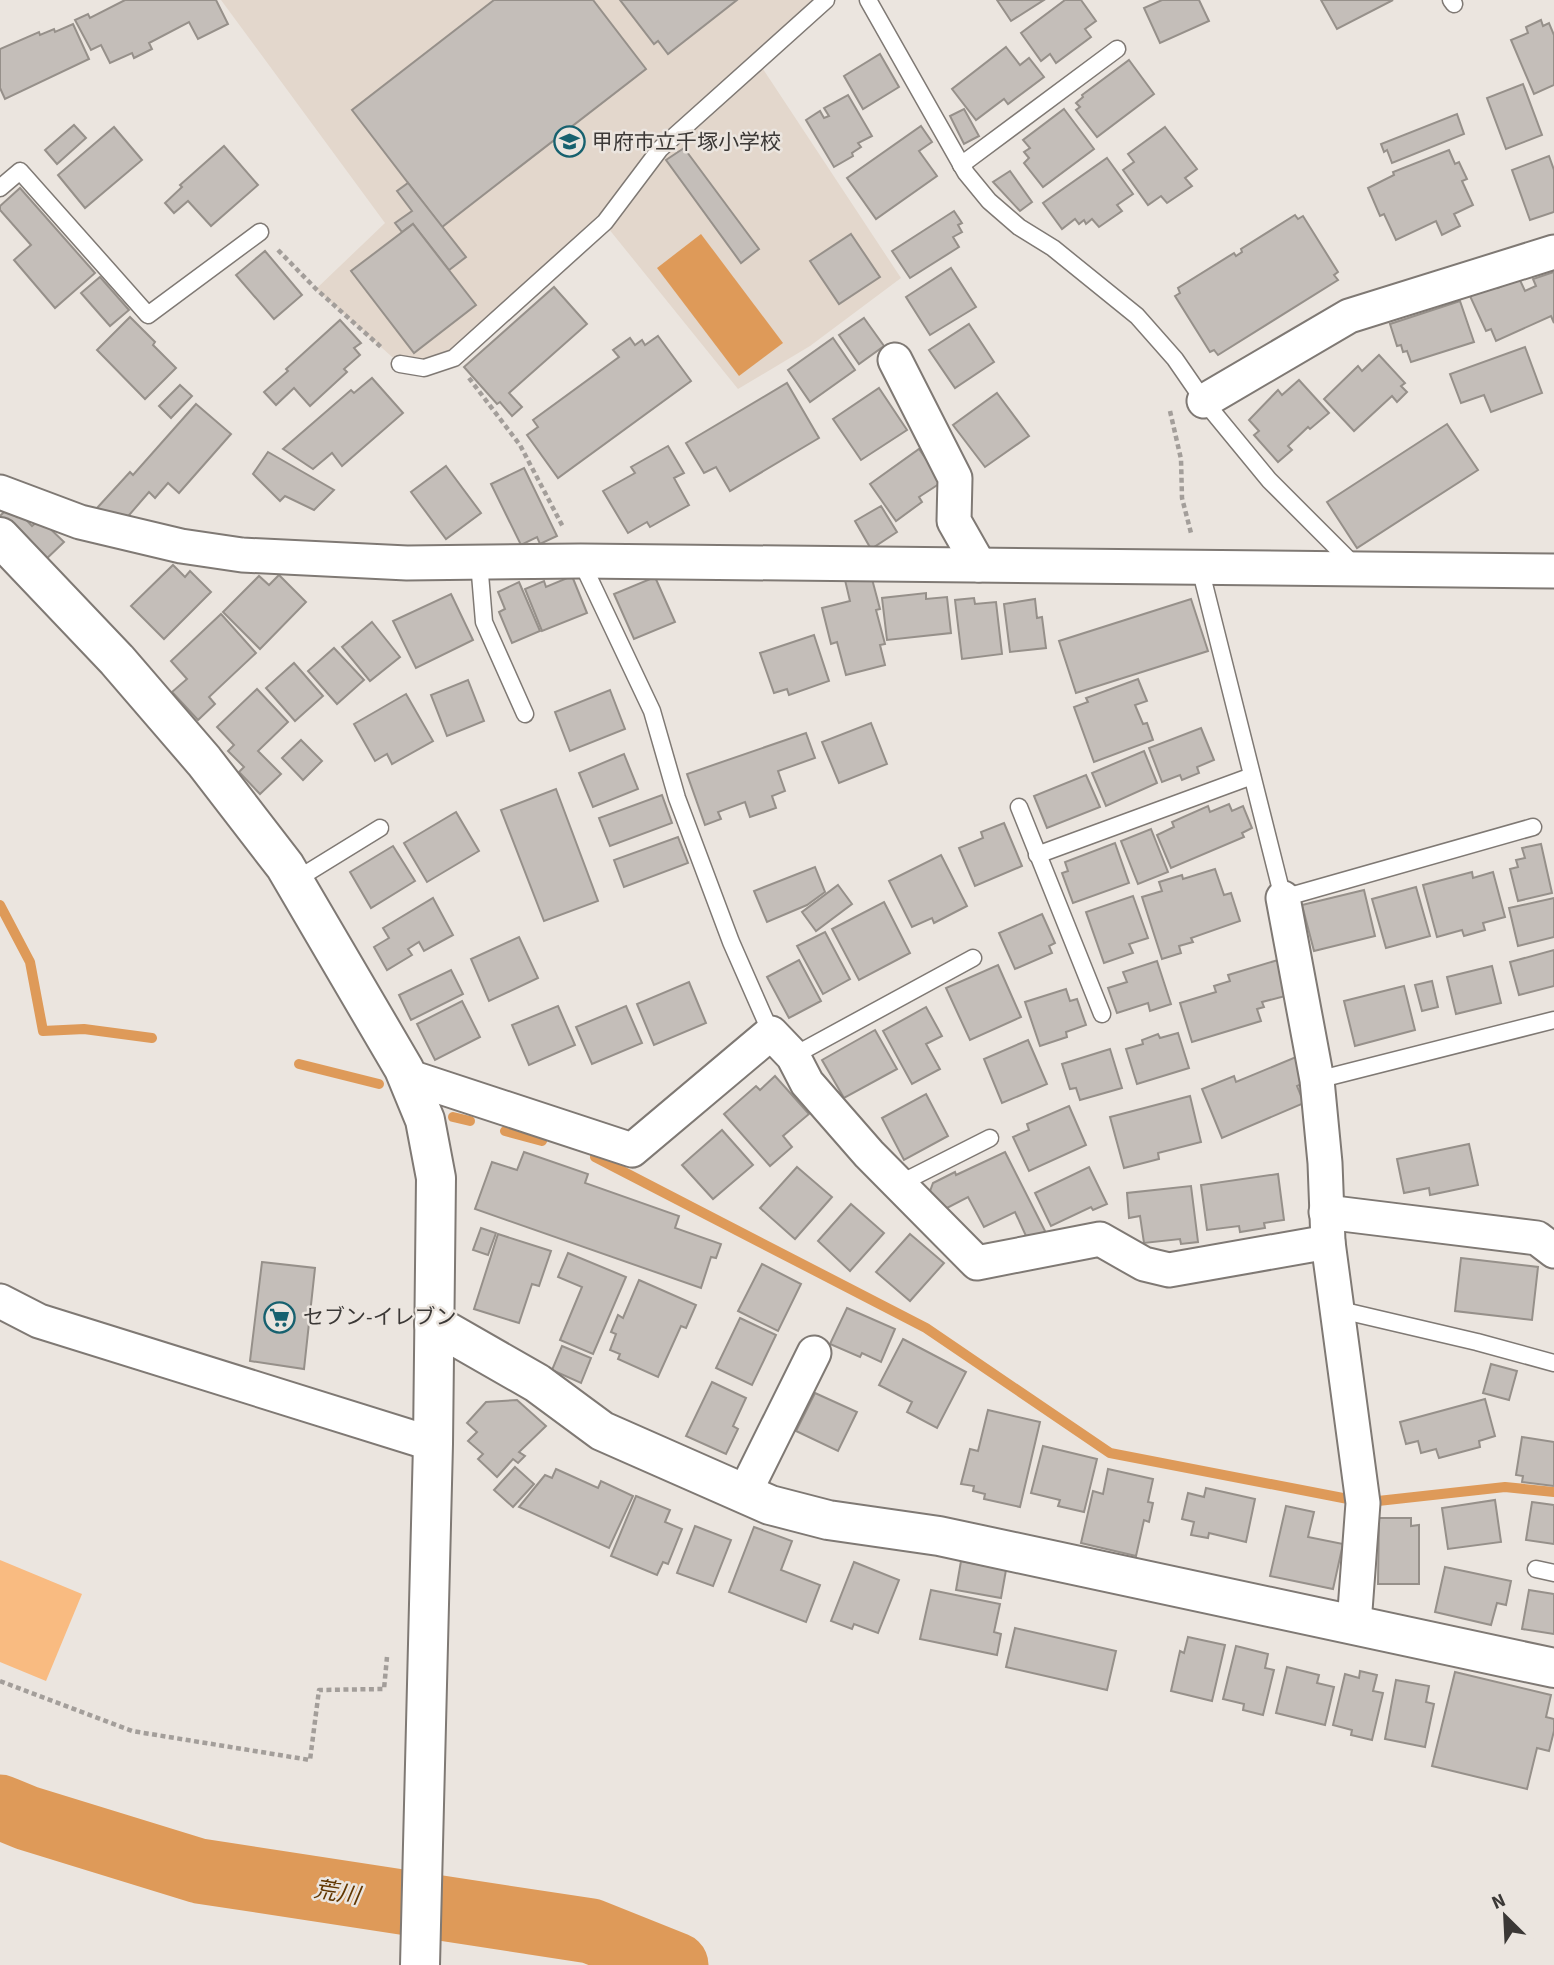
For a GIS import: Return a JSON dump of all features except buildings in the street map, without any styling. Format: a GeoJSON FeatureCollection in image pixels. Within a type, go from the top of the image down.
{"type":"FeatureCollection","features":[{"type":"Feature","properties":{"kind":"street"},"geometry":{"type":"LineString","coordinates":[[1204,401],[1349,316],[1554,252]]}},
{"type":"Feature","properties":{"kind":"street"},"geometry":{"type":"LineString","coordinates":[[895,360],[955,478],[954,521],[979,565]]}},
{"type":"Feature","properties":{"kind":"street"},"geometry":{"type":"LineString","coordinates":[[0,492],[80,522],[181,547],[242,555],[407,563],[581,561],[1554,571]]}},
{"type":"Feature","properties":{"kind":"street"},"geometry":{"type":"LineString","coordinates":[[0,537],[117,660],[204,761],[285,866],[407,1076],[425,1120],[436,1178],[421,1965]]}},
{"type":"Feature","properties":{"kind":"street"},"geometry":{"type":"LineString","coordinates":[[1283,898],[1317,1080],[1325,1163],[1327,1227],[1363,1503],[1354,1624]]}},
{"type":"Feature","properties":{"kind":"street"},"geometry":{"type":"LineString","coordinates":[[407,1076],[632,1150],[782,1045],[807,1083],[869,1154],[977,1263],[1100,1240],[1144,1264],[1169,1270],[1327,1227],[1537,1238],[1554,1251]]}},
{"type":"Feature","properties":{"kind":"street"},"geometry":{"type":"LineString","coordinates":[[0,1301],[39,1321],[432,1450]]}},
{"type":"Feature","properties":{"kind":"street"},"geometry":{"type":"LineString","coordinates":[[434,1324],[537,1383],[602,1431],[770,1505],[828,1520],[939,1536],[1554,1668]]}},
{"type":"Feature","properties":{"kind":"street"},"geometry":{"type":"LineString","coordinates":[[744,1494],[814,1353]]}},
{"type":"Feature","properties":{"kind":"lane"},"geometry":{"type":"LineString","coordinates":[[400,364],[424,368],[454,358],[605,222],[660,149],[826,0]]}},
{"type":"Feature","properties":{"kind":"lane"},"geometry":{"type":"LineString","coordinates":[[868,0],[961,164],[989,201],[1019,227],[1053,248],[1137,316],[1175,359],[1204,401],[1269,480],[1356,568]]}},
{"type":"Feature","properties":{"kind":"lane"},"geometry":{"type":"LineString","coordinates":[[961,164],[1116,49]]}},
{"type":"Feature","properties":{"kind":"lane"},"geometry":{"type":"LineString","coordinates":[[0,188],[20,171],[148,315],[260,232]]}},
{"type":"Feature","properties":{"kind":"lane"},"geometry":{"type":"LineString","coordinates":[[581,561],[652,710],[677,798],[731,942],[782,1045],[972,958]]}},
{"type":"Feature","properties":{"kind":"lane"},"geometry":{"type":"LineString","coordinates":[[479,562],[484,622],[525,714]]}},
{"type":"Feature","properties":{"kind":"lane"},"geometry":{"type":"LineString","coordinates":[[1199,568],[1283,898],[1533,827]]}},
{"type":"Feature","properties":{"kind":"lane"},"geometry":{"type":"LineString","coordinates":[[1037,855],[1252,776]]}},
{"type":"Feature","properties":{"kind":"lane"},"geometry":{"type":"LineString","coordinates":[[1019,807],[1102,1014]]}},
{"type":"Feature","properties":{"kind":"lane"},"geometry":{"type":"LineString","coordinates":[[294,881],[380,828]]}},
{"type":"Feature","properties":{"kind":"lane"},"geometry":{"type":"LineString","coordinates":[[1317,1080],[1554,1020]]}},
{"type":"Feature","properties":{"kind":"lane"},"geometry":{"type":"LineString","coordinates":[[899,1184],[990,1138]]}},
{"type":"Feature","properties":{"kind":"lane"},"geometry":{"type":"LineString","coordinates":[[1336,1309],[1554,1363]]}},
{"type":"Feature","properties":{"kind":"lane"},"geometry":{"type":"LineString","coordinates":[[1536,1569],[1554,1573]]}},
{"type":"Feature","properties":{"kind":"path"},"geometry":{"type":"LineString","coordinates":[[260,232],[316,289],[400,364]]}},
{"type":"Feature","properties":{"kind":"path"},"geometry":{"type":"LineString","coordinates":[[454,358],[520,445],[581,561]]}},
{"type":"Feature","properties":{"kind":"path"},"geometry":{"type":"LineString","coordinates":[[1175,359],[1169,385],[1170,418],[1181,459],[1182,498],[1199,568]]}},
{"type":"Feature","properties":{"kind":"path"},"geometry":{"type":"LineString","coordinates":[[0,1681],[132,1731],[310,1760],[319,1690],[384,1689],[388,1648]]}},
{"type":"Feature","properties":{"kind":"shaded area","name":"甲府市立千塚小学校"},"geometry":{"type":"Polygon","coordinates":[[[221,0],[826,0],[759,63],[901,278],[810,346],[738,389],[604,223],[454,358],[400,364],[316,289],[385,223],[221,0]]]}},
{"type":"Feature","properties":{"kind":"shaded area"},"geometry":{"type":"Polygon","coordinates":[[[701,234],[783,343],[739,376],[657,268],[701,234]]]}},
{"type":"Feature","properties":{"kind":"shaded area"},"geometry":{"type":"Polygon","coordinates":[[[0,1560],[82,1594],[46,1681],[0,1662],[0,1560]]]}},
{"type":"Feature","properties":{"kind":"waterway"},"geometry":{"type":"LineString","coordinates":[[0,905],[30,962],[43,1031],[84,1029],[152,1038]]}},
{"type":"Feature","properties":{"kind":"waterway"},"geometry":{"type":"LineString","coordinates":[[299,1064],[379,1084]]}},
{"type":"Feature","properties":{"kind":"waterway"},"geometry":{"type":"LineString","coordinates":[[453,1117],[470,1121]]}},
{"type":"Feature","properties":{"kind":"waterway"},"geometry":{"type":"LineString","coordinates":[[505,1131],[542,1141]]}},
{"type":"Feature","properties":{"kind":"waterway"},"geometry":{"type":"LineString","coordinates":[[595,1157],[926,1328],[1110,1453],[1348,1499]]}},
{"type":"Feature","properties":{"kind":"waterway"},"geometry":{"type":"LineString","coordinates":[[1378,1501],[1505,1487],[1554,1492]]}},
{"type":"Feature","properties":{"kind":"waterway","name":"荒川"},"geometry":{"type":"LineString","coordinates":[[0,1807],[27,1818],[199,1871],[591,1931],[676,1965]]}},
{"type":"Feature","properties":{"kind":"place","name":"甲府市立千塚小学校"},"geometry":{"type":"Point","coordinates":[569,142]}},
{"type":"Feature","properties":{"kind":"place","name":"セブン-イレブン"},"geometry":{"type":"Point","coordinates":[280,1317]}}]}
